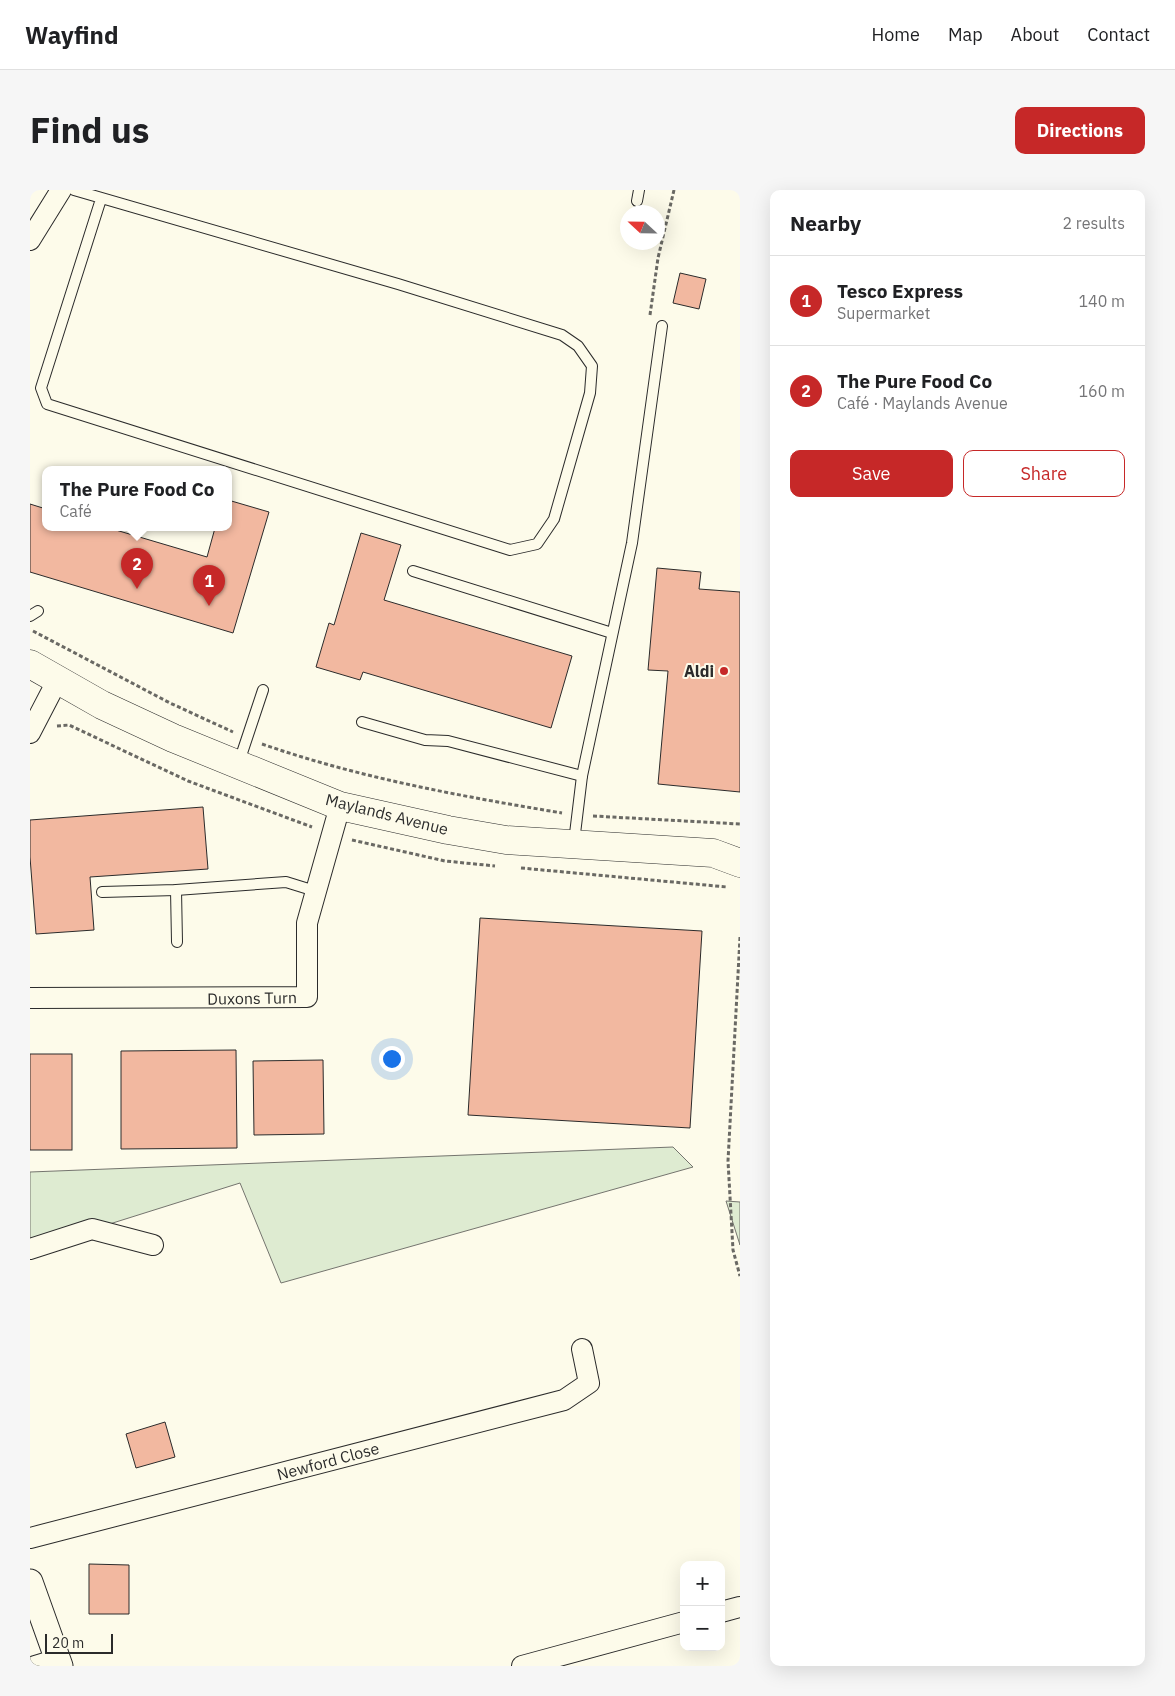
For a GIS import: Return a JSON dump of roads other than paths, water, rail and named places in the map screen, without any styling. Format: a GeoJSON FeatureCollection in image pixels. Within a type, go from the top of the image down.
{"type":"FeatureCollection","features":[{"type":"Feature","properties":{"kind":"main road","name":"Maylands Avenue"},"geometry":{"type":"LineString","coordinates":[[30,664],[102,705],[238,766],[340,806],[486,837],[573,846],[713,853],[740,863]]}},
{"type":"Feature","properties":{"kind":"main road","name":"Maylands Avenue"},"geometry":{"type":"LineString","coordinates":[[713,853],[740,844]]}},
{"type":"Feature","properties":{"kind":"street"},"geometry":{"type":"LineString","coordinates":[[30,240],[61,190]]}},
{"type":"Feature","properties":{"kind":"street"},"geometry":{"type":"LineString","coordinates":[[31,728],[57,681]]}},
{"type":"Feature","properties":{"kind":"street","name":"Duxons Turn"},"geometry":{"type":"LineString","coordinates":[[30,998],[307,997],[307,923],[340,806]]}},
{"type":"Feature","properties":{"kind":"street"},"geometry":{"type":"LineString","coordinates":[[30,1249],[92,1229],[153,1245]]}},
{"type":"Feature","properties":{"kind":"street","name":"Newford Close"},"geometry":{"type":"LineString","coordinates":[[30,1538],[564,1400],[589,1382],[582,1350]]}},
{"type":"Feature","properties":{"kind":"street"},"geometry":{"type":"LineString","coordinates":[[30,1582],[51,1664]]}},
{"type":"Feature","properties":{"kind":"street"},"geometry":{"type":"LineString","coordinates":[[725,1611],[740,1607]]}},
{"type":"Feature","properties":{"kind":"street"},"geometry":{"type":"LineString","coordinates":[[522,1666],[680,1623]]}},
{"type":"Feature","properties":{"kind":"lane"},"geometry":{"type":"LineString","coordinates":[[74,190],[398,284],[562,335],[578,346],[592,366],[590,393],[554,519],[537,544],[510,550],[47,404],[41,388],[101,199]]}},
{"type":"Feature","properties":{"kind":"lane"},"geometry":{"type":"LineString","coordinates":[[637,201],[640,190]]}},
{"type":"Feature","properties":{"kind":"lane"},"geometry":{"type":"LineString","coordinates":[[573,846],[582,776],[632,543],[662,326]]}},
{"type":"Feature","properties":{"kind":"lane"},"geometry":{"type":"LineString","coordinates":[[413,571],[612,633]]}},
{"type":"Feature","properties":{"kind":"lane"},"geometry":{"type":"LineString","coordinates":[[238,766],[263,690]]}},
{"type":"Feature","properties":{"kind":"lane"},"geometry":{"type":"LineString","coordinates":[[362,722],[425,740],[448,741],[582,776]]}},
{"type":"Feature","properties":{"kind":"lane"},"geometry":{"type":"LineString","coordinates":[[102,892],[176,890],[286,882],[315,891]]}},
{"type":"Feature","properties":{"kind":"lane"},"geometry":{"type":"LineString","coordinates":[[176,890],[177,942]]}},
{"type":"Feature","properties":{"kind":"place","name":"The Pure Food Co"},"geometry":{"type":"Point","coordinates":[137,589]}},
{"type":"Feature","properties":{"kind":"place","name":"Tesco Express"},"geometry":{"type":"Point","coordinates":[209,606]}},
{"type":"Feature","properties":{"kind":"place","name":"Aldi"},"geometry":{"type":"Point","coordinates":[724,671]}}]}
